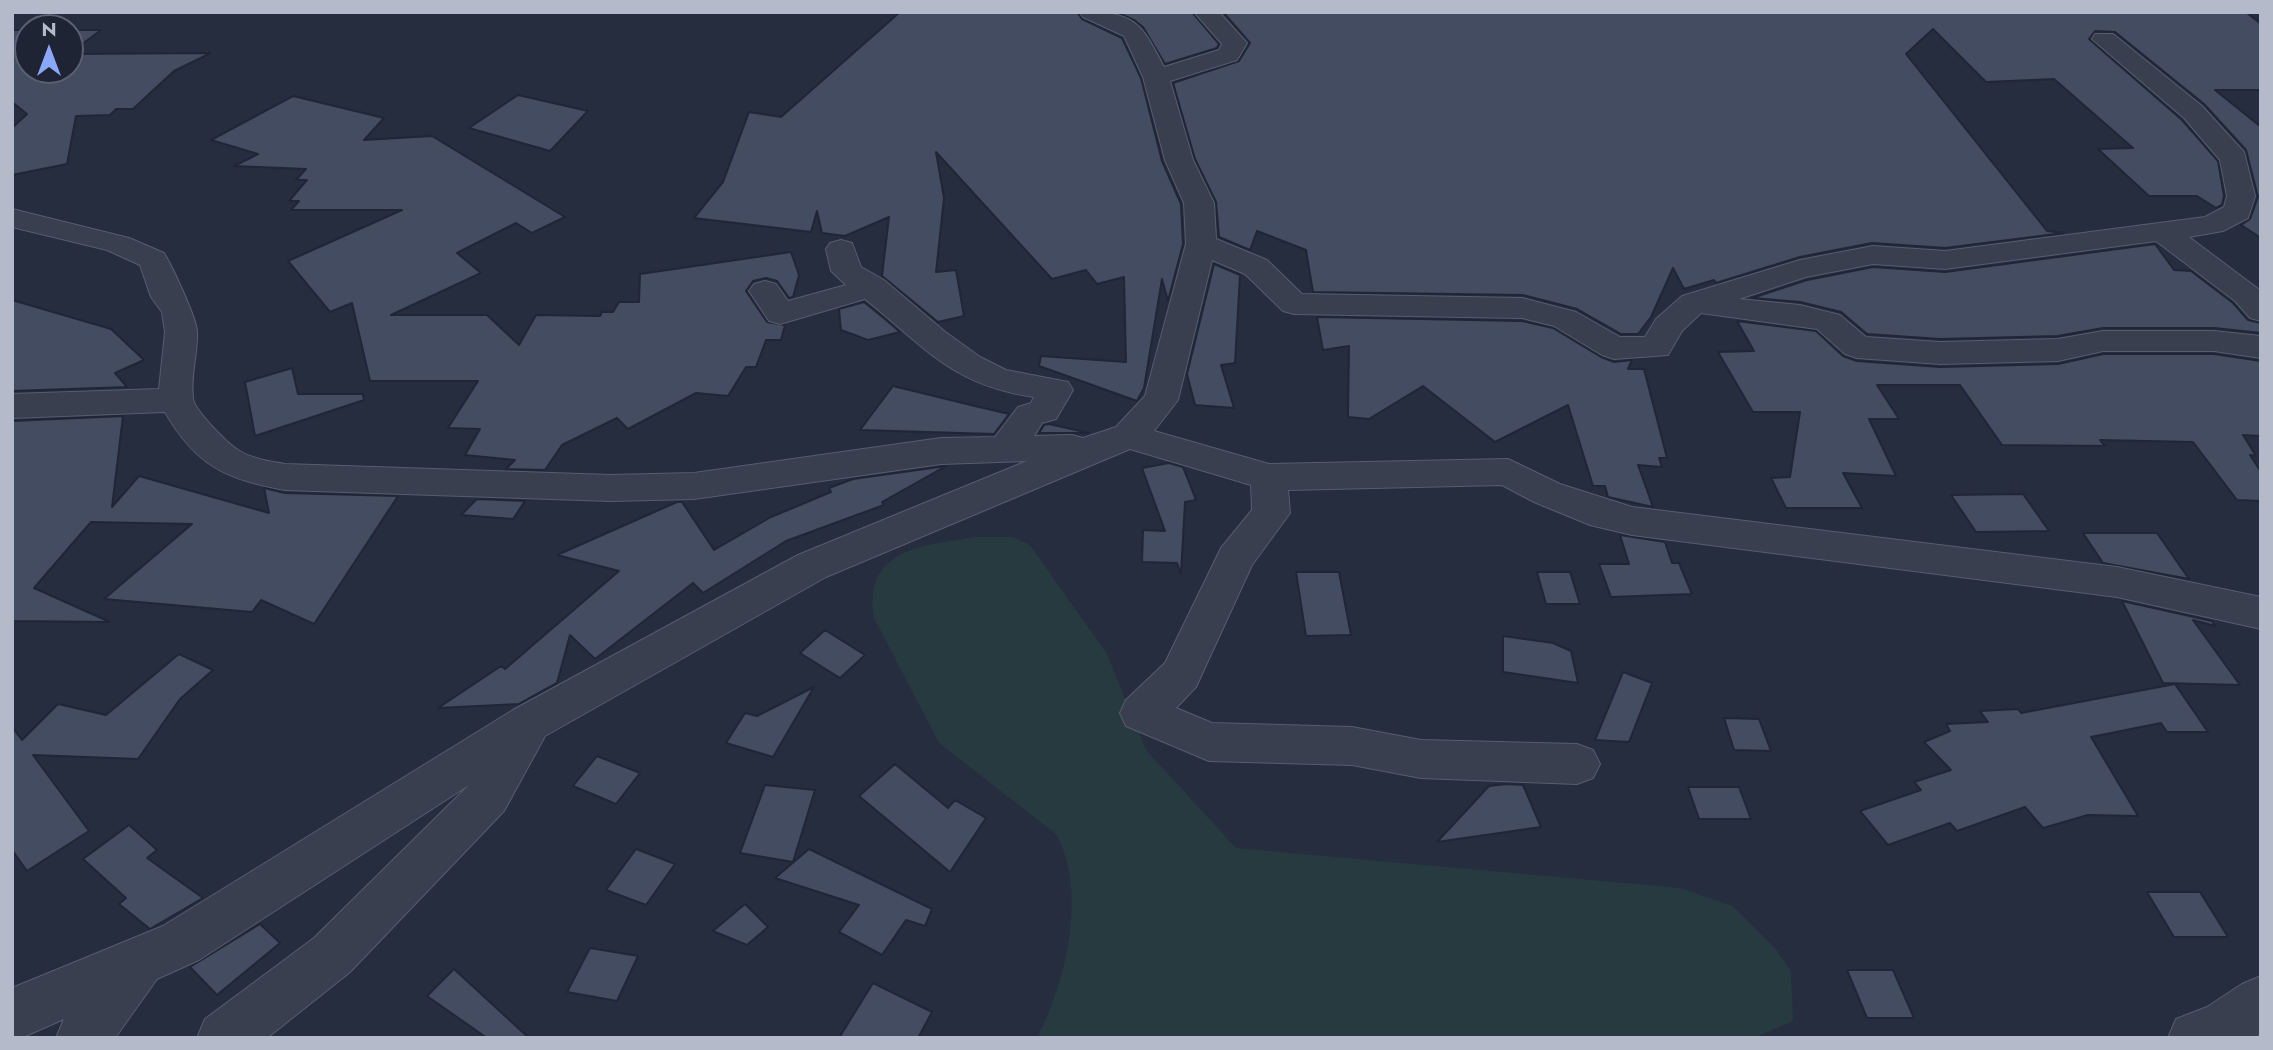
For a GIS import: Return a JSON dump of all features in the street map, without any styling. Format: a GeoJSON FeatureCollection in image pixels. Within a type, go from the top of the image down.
{"type":"FeatureCollection","features":[{"type":"Feature","properties":{"kind":"street"},"geometry":{"type":"LineString","coordinates":[[12,1015],[181,943],[529,723],[812,566],[1112,441],[1161,400],[1201,244],[1199,203],[1179,160],[1156,76],[1134,32],[1091,12]]}},
{"type":"Feature","properties":{"kind":"street"},"geometry":{"type":"LineString","coordinates":[[1156,76],[1228,55],[1235,43],[1206,12]]}},
{"type":"Feature","properties":{"kind":"street"},"geometry":{"type":"LineString","coordinates":[[1201,244],[1256,267],[1294,304],[1522,309],[1566,319],[1614,348],[1656,348],[1668,326],[1693,303],[1800,269],[1873,255],[1945,260],[2212,225],[2238,212],[2241,197],[2234,158],[2193,112],[2104,39]]}},
{"type":"Feature","properties":{"kind":"street"},"geometry":{"type":"LineString","coordinates":[[12,218],[118,244],[153,260],[167,297],[178,312],[181,332],[175,400],[189,423],[225,459],[253,471],[285,477],[611,488],[694,486],[881,458],[1112,441],[1269,477],[1508,472],[1547,493],[1604,515],[1632,521],[2117,582],[2261,613]]}},
{"type":"Feature","properties":{"kind":"street"},"geometry":{"type":"LineString","coordinates":[[2161,230],[2246,294],[2261,311]]}},
{"type":"Feature","properties":{"kind":"street"},"geometry":{"type":"LineString","coordinates":[[841,249],[847,271],[873,287],[933,340],[988,376],[1056,390],[1044,411],[1030,415],[1005,450]]}},
{"type":"Feature","properties":{"kind":"street"},"geometry":{"type":"LineString","coordinates":[[765,291],[780,314],[873,287]]}},
{"type":"Feature","properties":{"kind":"street"},"geometry":{"type":"LineString","coordinates":[[1693,303],[1800,315],[1828,321],[1857,347],[1940,353],[2045,351],[2103,341],[2214,341],[2261,347]]}},
{"type":"Feature","properties":{"kind":"street"},"geometry":{"type":"LineString","coordinates":[[12,406],[175,400]]}},
{"type":"Feature","properties":{"kind":"street"},"geometry":{"type":"LineString","coordinates":[[1269,477],[1271,513],[1235,558],[1181,675],[1142,713],[1209,742],[1352,746],[1421,759],[1577,764]]}},
{"type":"Feature","properties":{"kind":"street"},"geometry":{"type":"LineString","coordinates":[[224,1038],[332,956],[488,797],[529,723]]}},
{"type":"Feature","properties":{"kind":"street"},"geometry":{"type":"LineString","coordinates":[[83,1038],[82,1035],[139,962]]}},
{"type":"Feature","properties":{"kind":"street"},"geometry":{"type":"LineString","coordinates":[[2195,1038],[2221,1029],[2261,1002]]}},
{"type":"Feature","properties":{"kind":"shaded area"},"geometry":{"type":"Polygon","coordinates":[[[975,537],[1013,537],[1030,545],[1107,654],[1146,750],[1236,848],[1680,888],[1733,906],[1775,948],[1791,971],[1793,1021],[1754,1038],[1037,1038],[1057,991],[1069,937],[1071,882],[1066,857],[1056,834],[939,743],[874,618],[873,595],[878,577],[888,564],[901,554],[918,548],[975,537]]]}},
{"type":"Feature","properties":{"kind":"building"},"geometry":{"type":"Polygon","coordinates":[[[900,12],[1077,12],[1082,19],[1122,38],[1141,78],[1162,161],[1181,204],[1183,244],[1168,301],[1162,279],[1144,388],[1137,401],[1039,366],[1041,356],[1126,362],[1124,277],[1097,284],[1086,270],[1052,279],[936,152],[944,198],[936,272],[956,270],[964,316],[938,322],[882,276],[889,217],[845,236],[822,233],[817,211],[811,232],[694,218],[723,182],[749,112],[781,117],[900,12]]]}},
{"type":"Feature","properties":{"kind":"building"},"geometry":{"type":"Polygon","coordinates":[[[1116,12],[1192,12],[1219,44],[1217,48],[1165,64],[1143,27],[1116,12]]]}},
{"type":"Feature","properties":{"kind":"building"},"geometry":{"type":"Polygon","coordinates":[[[1223,12],[2246,12],[2261,24],[2261,90],[2215,90],[2261,127],[2261,238],[2241,225],[2250,219],[2258,197],[2246,150],[2204,104],[2115,32],[2095,31],[2089,39],[2182,120],[2218,161],[2224,196],[2222,205],[2216,208],[2197,196],[2149,196],[2098,149],[2133,148],[2054,79],[1986,82],[1933,29],[1906,54],[2047,231],[2064,233],[1945,248],[1872,243],[1800,257],[1716,283],[1714,280],[1684,289],[1673,268],[1651,317],[1638,334],[1621,334],[1577,309],[1523,295],[1313,292],[1306,250],[1257,231],[1250,250],[1219,237],[1216,202],[1195,159],[1173,83],[1239,61],[1250,43],[1223,12]]]}},
{"type":"Feature","properties":{"kind":"building"},"geometry":{"type":"Polygon","coordinates":[[[12,30],[14,84],[84,84],[84,54],[211,53],[174,71],[133,109],[116,109],[110,115],[76,116],[67,164],[12,175],[12,128],[27,114],[12,102],[12,30]]]}},
{"type":"Feature","properties":{"kind":"building"},"geometry":{"type":"Polygon","coordinates":[[[84,30],[101,30],[84,43],[84,30]]]}},
{"type":"Feature","properties":{"kind":"building"},"geometry":{"type":"Polygon","coordinates":[[[518,95],[588,111],[550,151],[469,128],[518,95]]]}},
{"type":"Feature","properties":{"kind":"building"},"geometry":{"type":"Polygon","coordinates":[[[293,96],[384,118],[364,140],[432,136],[565,217],[532,233],[516,223],[457,253],[481,273],[391,315],[487,315],[519,345],[536,315],[600,316],[602,312],[613,312],[619,302],[639,302],[640,274],[791,252],[799,275],[793,297],[789,298],[777,281],[766,278],[753,281],[746,291],[767,322],[785,325],[781,340],[766,340],[756,367],[746,367],[728,396],[696,393],[628,429],[617,418],[562,445],[545,470],[506,469],[515,460],[465,455],[480,429],[448,428],[478,381],[370,381],[352,303],[330,312],[288,261],[402,210],[291,210],[299,201],[289,201],[307,180],[296,180],[306,169],[234,166],[258,154],[211,140],[293,96]]]}},
{"type":"Feature","properties":{"kind":"building"},"geometry":{"type":"Polygon","coordinates":[[[2155,244],[2174,270],[2191,271],[2233,303],[2248,320],[2261,323],[2261,333],[2214,328],[2103,328],[2058,336],[1940,339],[1867,334],[1841,312],[1800,302],[1752,298],[1807,280],[1873,267],[1945,272],[2155,244]]]}},
{"type":"Feature","properties":{"kind":"building"},"geometry":{"type":"Polygon","coordinates":[[[1214,264],[1240,275],[1235,363],[1221,365],[1234,408],[1195,405],[1187,374],[1214,264]]]}},
{"type":"Feature","properties":{"kind":"building"},"geometry":{"type":"Polygon","coordinates":[[[12,300],[111,329],[144,360],[115,373],[127,387],[12,391],[12,300]]]}},
{"type":"Feature","properties":{"kind":"building"},"geometry":{"type":"Polygon","coordinates":[[[864,302],[900,332],[868,340],[841,330],[839,309],[864,302]]]}},
{"type":"Feature","properties":{"kind":"building"},"geometry":{"type":"Polygon","coordinates":[[[1317,317],[1522,321],[1553,328],[1614,362],[1632,360],[1628,369],[1644,369],[1667,458],[1659,458],[1662,467],[1638,465],[1653,507],[1608,497],[1605,486],[1593,486],[1568,405],[1495,442],[1423,386],[1369,419],[1348,417],[1349,346],[1323,350],[1317,317]]]}},
{"type":"Feature","properties":{"kind":"building"},"geometry":{"type":"Polygon","coordinates":[[[1737,321],[1816,331],[1843,356],[1857,361],[1940,367],[2058,364],[2103,354],[2214,354],[2261,361],[2261,436],[2243,435],[2256,456],[2250,455],[2261,472],[2261,501],[2237,500],[2193,442],[2100,440],[2105,446],[2002,445],[1960,385],[1877,385],[1899,419],[1869,419],[1896,476],[1843,473],[1862,508],[1786,508],[1771,478],[1790,477],[1800,412],[1753,412],[1718,352],[1754,351],[1737,321]]]}},
{"type":"Feature","properties":{"kind":"building"},"geometry":{"type":"Polygon","coordinates":[[[292,368],[298,394],[363,394],[364,400],[255,436],[245,382],[292,368]]]}},
{"type":"Feature","properties":{"kind":"building"},"geometry":{"type":"Polygon","coordinates":[[[893,386],[1009,414],[994,434],[860,430],[893,386]]]}},
{"type":"Feature","properties":{"kind":"building"},"geometry":{"type":"Polygon","coordinates":[[[123,416],[112,507],[139,476],[269,513],[264,488],[285,493],[398,496],[314,624],[261,600],[252,612],[104,599],[192,524],[91,522],[34,588],[110,622],[12,621],[12,421],[123,416]]]}},
{"type":"Feature","properties":{"kind":"building"},"geometry":{"type":"Polygon","coordinates":[[[1044,425],[1089,433],[1039,433],[1044,425]]]}},
{"type":"Feature","properties":{"kind":"building"},"geometry":{"type":"Polygon","coordinates":[[[1169,463],[1183,467],[1196,500],[1185,502],[1181,574],[1177,563],[1142,562],[1143,530],[1165,531],[1142,468],[1169,463]]]}},
{"type":"Feature","properties":{"kind":"building"},"geometry":{"type":"Polygon","coordinates":[[[946,466],[882,502],[884,505],[786,541],[703,593],[693,583],[595,659],[570,635],[557,683],[519,704],[438,708],[501,666],[505,669],[619,571],[557,555],[677,502],[682,502],[714,550],[771,517],[831,492],[829,488],[853,479],[946,466]]]}},
{"type":"Feature","properties":{"kind":"building"},"geometry":{"type":"Polygon","coordinates":[[[2023,494],[2049,531],[1976,532],[1951,495],[2023,494]]]}},
{"type":"Feature","properties":{"kind":"building"},"geometry":{"type":"Polygon","coordinates":[[[477,499],[525,501],[513,519],[461,515],[477,499]]]}},
{"type":"Feature","properties":{"kind":"building"},"geometry":{"type":"Polygon","coordinates":[[[2083,533],[2157,533],[2189,579],[2103,563],[2083,533]]]}},
{"type":"Feature","properties":{"kind":"building"},"geometry":{"type":"Polygon","coordinates":[[[1620,535],[1665,542],[1672,563],[1679,563],[1692,594],[1611,597],[1599,564],[1629,564],[1620,535]]]}},
{"type":"Feature","properties":{"kind":"building"},"geometry":{"type":"Polygon","coordinates":[[[1296,572],[1339,572],[1351,635],[1306,636],[1296,572]]]}},
{"type":"Feature","properties":{"kind":"building"},"geometry":{"type":"Polygon","coordinates":[[[1537,572],[1570,572],[1580,604],[1546,604],[1537,572]]]}},
{"type":"Feature","properties":{"kind":"building"},"geometry":{"type":"Polygon","coordinates":[[[2122,601],[2212,621],[2215,626],[2193,620],[2240,685],[2163,683],[2122,601]]]}},
{"type":"Feature","properties":{"kind":"building"},"geometry":{"type":"Polygon","coordinates":[[[825,630],[865,655],[840,678],[800,653],[825,630]]]}},
{"type":"Feature","properties":{"kind":"building"},"geometry":{"type":"Polygon","coordinates":[[[1503,636],[1553,643],[1571,651],[1578,683],[1503,672],[1503,636]]]}},
{"type":"Feature","properties":{"kind":"building"},"geometry":{"type":"Polygon","coordinates":[[[179,654],[213,670],[180,699],[138,759],[33,755],[89,831],[27,871],[12,850],[12,727],[22,740],[58,704],[106,715],[179,654]]]}},
{"type":"Feature","properties":{"kind":"building"},"geometry":{"type":"Polygon","coordinates":[[[1623,672],[1652,683],[1629,742],[1595,740],[1623,672]]]}},
{"type":"Feature","properties":{"kind":"building"},"geometry":{"type":"Polygon","coordinates":[[[2175,684],[2208,732],[2167,732],[2161,723],[2091,737],[2138,816],[2088,815],[2043,828],[2025,807],[1957,831],[1950,823],[1888,845],[1860,811],[1921,790],[1914,782],[1951,770],[1924,742],[1950,731],[1946,724],[1988,722],[1980,711],[2018,709],[2021,713],[2175,684]]]}},
{"type":"Feature","properties":{"kind":"building"},"geometry":{"type":"Polygon","coordinates":[[[814,687],[773,757],[726,743],[745,713],[757,716],[814,687]]]}},
{"type":"Feature","properties":{"kind":"building"},"geometry":{"type":"Polygon","coordinates":[[[1724,718],[1759,719],[1771,751],[1734,750],[1724,718]]]}},
{"type":"Feature","properties":{"kind":"building"},"geometry":{"type":"Polygon","coordinates":[[[597,756],[640,773],[616,804],[573,786],[597,756]]]}},
{"type":"Feature","properties":{"kind":"building"},"geometry":{"type":"Polygon","coordinates":[[[895,764],[948,808],[955,800],[986,818],[950,872],[859,796],[895,764]]]}},
{"type":"Feature","properties":{"kind":"building"},"geometry":{"type":"Polygon","coordinates":[[[765,785],[815,790],[793,862],[740,853],[765,785]]]}},
{"type":"Feature","properties":{"kind":"building"},"geometry":{"type":"Polygon","coordinates":[[[1523,785],[1541,827],[1437,842],[1489,786],[1523,785]]]}},
{"type":"Feature","properties":{"kind":"building"},"geometry":{"type":"Polygon","coordinates":[[[1688,787],[1739,787],[1751,819],[1699,819],[1688,787]]]}},
{"type":"Feature","properties":{"kind":"building"},"geometry":{"type":"Polygon","coordinates":[[[129,825],[157,850],[147,858],[203,898],[150,929],[119,904],[126,898],[83,859],[129,825]]]}},
{"type":"Feature","properties":{"kind":"building"},"geometry":{"type":"Polygon","coordinates":[[[636,849],[675,864],[646,905],[606,890],[636,849]]]}},
{"type":"Feature","properties":{"kind":"building"},"geometry":{"type":"Polygon","coordinates":[[[809,849],[932,909],[925,926],[906,920],[882,955],[839,932],[859,905],[775,878],[809,849]]]}},
{"type":"Feature","properties":{"kind":"building"},"geometry":{"type":"Polygon","coordinates":[[[2147,892],[2200,892],[2228,937],[2174,937],[2147,892]]]}},
{"type":"Feature","properties":{"kind":"building"},"geometry":{"type":"Polygon","coordinates":[[[745,904],[768,927],[747,945],[713,931],[745,904]]]}},
{"type":"Feature","properties":{"kind":"building"},"geometry":{"type":"Polygon","coordinates":[[[260,924],[280,943],[217,995],[190,967],[260,924]]]}},
{"type":"Feature","properties":{"kind":"building"},"geometry":{"type":"Polygon","coordinates":[[[590,948],[638,956],[617,1001],[567,992],[590,948]]]}},
{"type":"Feature","properties":{"kind":"building"},"geometry":{"type":"Polygon","coordinates":[[[454,969],[529,1038],[487,1038],[427,996],[454,969]]]}},
{"type":"Feature","properties":{"kind":"building"},"geometry":{"type":"Polygon","coordinates":[[[1847,970],[1893,970],[1914,1018],[1867,1018],[1847,970]]]}},
{"type":"Feature","properties":{"kind":"building"},"geometry":{"type":"Polygon","coordinates":[[[873,983],[932,1012],[918,1038],[839,1038],[873,983]]]}}]}
